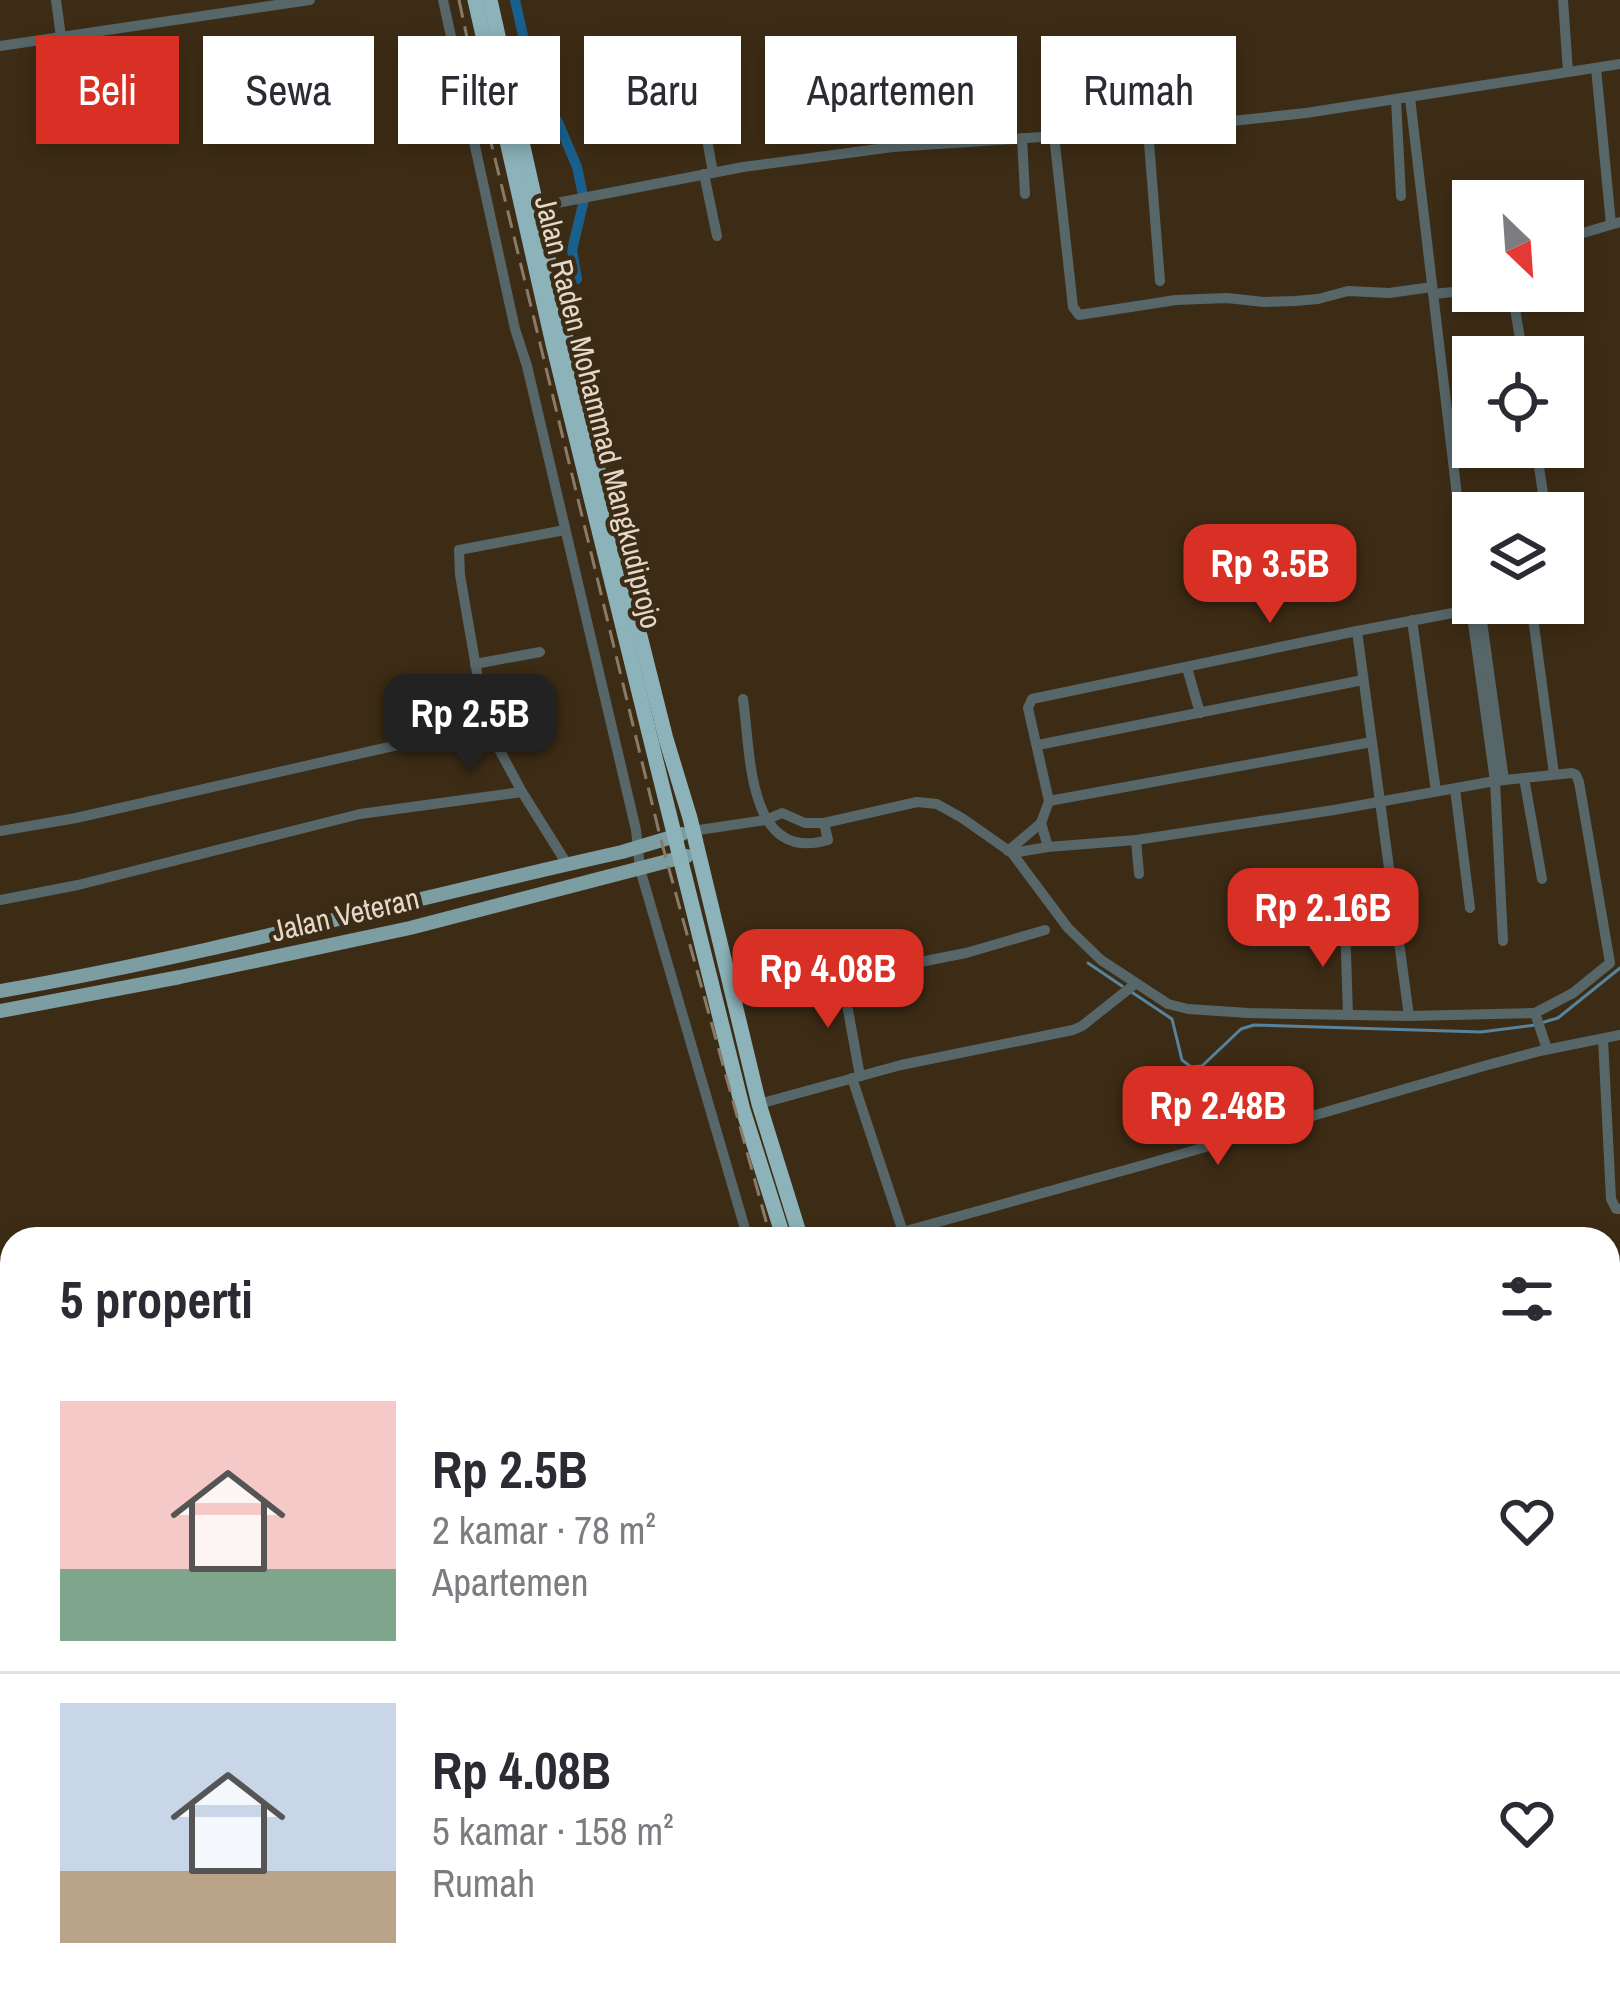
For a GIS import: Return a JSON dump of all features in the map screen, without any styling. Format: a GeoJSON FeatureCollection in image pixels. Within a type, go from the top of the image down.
{"type":"FeatureCollection","features":[{"type":"Feature","properties":{"kind":"highway","name":"Jalan Raden Mohammad Mangkudiprojo"},"geometry":{"type":"LineString","coordinates":[[476,0],[553,344],[684,833]]}},
{"type":"Feature","properties":{"kind":"highway","name":"Jalan Raden Mohammad Mangkudiprojo"},"geometry":{"type":"LineString","coordinates":[[490,0],[684,833]]}},
{"type":"Feature","properties":{"kind":"highway"},"geometry":{"type":"LineString","coordinates":[[684,833],[743,1110],[780,1227]]}},
{"type":"Feature","properties":{"kind":"highway"},"geometry":{"type":"LineString","coordinates":[[689,855],[796,1227]]}},
{"type":"Feature","properties":{"kind":"main road","name":"Jalan Veteran"},"geometry":{"type":"LineString","coordinates":[[0,991],[91,976],[684,833]]}},
{"type":"Feature","properties":{"kind":"main road","name":"Jalan Veteran"},"geometry":{"type":"LineString","coordinates":[[0,1011],[410,928],[689,855]]}},
{"type":"Feature","properties":{"kind":"main road"},"geometry":{"type":"LineString","coordinates":[[406,900],[410,928]]}},
{"type":"Feature","properties":{"kind":"street"},"geometry":{"type":"LineString","coordinates":[[56,0],[61,36]]}},
{"type":"Feature","properties":{"kind":"street"},"geometry":{"type":"LineString","coordinates":[[68,36],[310,0]]}},
{"type":"Feature","properties":{"kind":"street"},"geometry":{"type":"LineString","coordinates":[[443,0],[514,329],[636,830],[640,869],[744,1227]]}},
{"type":"Feature","properties":{"kind":"street"},"geometry":{"type":"LineString","coordinates":[[1563,0],[1568,72]]}},
{"type":"Feature","properties":{"kind":"street"},"geometry":{"type":"LineString","coordinates":[[0,46],[36,41]]}},
{"type":"Feature","properties":{"kind":"street"},"geometry":{"type":"LineString","coordinates":[[1236,119],[1410,98],[1620,64]]}},
{"type":"Feature","properties":{"kind":"street"},"geometry":{"type":"LineString","coordinates":[[1584,233],[1616,223],[1596,68]]}},
{"type":"Feature","properties":{"kind":"street"},"geometry":{"type":"LineString","coordinates":[[1410,98],[1459,492]]}},
{"type":"Feature","properties":{"kind":"street"},"geometry":{"type":"LineString","coordinates":[[1396,100],[1401,196]]}},
{"type":"Feature","properties":{"kind":"street"},"geometry":{"type":"LineString","coordinates":[[536,207],[708,173],[916,145],[1041,136]]}},
{"type":"Feature","properties":{"kind":"street"},"geometry":{"type":"LineString","coordinates":[[1022,138],[1025,194]]}},
{"type":"Feature","properties":{"kind":"street"},"geometry":{"type":"LineString","coordinates":[[1603,142],[1620,142]]}},
{"type":"Feature","properties":{"kind":"street"},"geometry":{"type":"LineString","coordinates":[[704,144],[717,236]]}},
{"type":"Feature","properties":{"kind":"street"},"geometry":{"type":"LineString","coordinates":[[1055,144],[1073,307],[1079,315],[1176,300],[1295,301],[1348,292],[1452,291]]}},
{"type":"Feature","properties":{"kind":"street"},"geometry":{"type":"LineString","coordinates":[[1149,144],[1160,281]]}},
{"type":"Feature","properties":{"kind":"street"},"geometry":{"type":"LineString","coordinates":[[565,530],[459,550],[486,725],[567,864]]}},
{"type":"Feature","properties":{"kind":"street"},"geometry":{"type":"LineString","coordinates":[[1010,852],[1041,823],[1049,801],[1028,708],[1032,699],[1452,612]]}},
{"type":"Feature","properties":{"kind":"street"},"geometry":{"type":"LineString","coordinates":[[1412,620],[1436,791]]}},
{"type":"Feature","properties":{"kind":"street"},"geometry":{"type":"LineString","coordinates":[[1477,624],[1499,780],[1503,941]]}},
{"type":"Feature","properties":{"kind":"street"},"geometry":{"type":"LineString","coordinates":[[1535,624],[1554,774]]}},
{"type":"Feature","properties":{"kind":"street"},"geometry":{"type":"LineString","coordinates":[[1357,631],[1409,1016]]}},
{"type":"Feature","properties":{"kind":"street"},"geometry":{"type":"LineString","coordinates":[[475,664],[540,652]]}},
{"type":"Feature","properties":{"kind":"street"},"geometry":{"type":"LineString","coordinates":[[1187,668],[1200,713]]}},
{"type":"Feature","properties":{"kind":"street"},"geometry":{"type":"LineString","coordinates":[[1038,745],[1363,680]]}},
{"type":"Feature","properties":{"kind":"street"},"geometry":{"type":"LineString","coordinates":[[743,699],[754,781],[771,822],[798,843],[822,842],[826,828]]}},
{"type":"Feature","properties":{"kind":"street"},"geometry":{"type":"LineString","coordinates":[[0,831],[486,725]]}},
{"type":"Feature","properties":{"kind":"street"},"geometry":{"type":"LineString","coordinates":[[1049,801],[1372,742]]}},
{"type":"Feature","properties":{"kind":"street"},"geometry":{"type":"LineString","coordinates":[[684,833],[771,822],[782,813],[826,828],[917,802],[937,804],[1010,852],[1067,928],[1130,988],[1188,1009],[1538,1021],[1610,964],[1578,777],[1572,773],[1499,780],[1136,840],[1010,852]]}},
{"type":"Feature","properties":{"kind":"street"},"geometry":{"type":"LineString","coordinates":[[1524,778],[1542,879]]}},
{"type":"Feature","properties":{"kind":"street"},"geometry":{"type":"LineString","coordinates":[[1455,789],[1469,908]]}},
{"type":"Feature","properties":{"kind":"street"},"geometry":{"type":"LineString","coordinates":[[0,900],[79,885],[366,812],[522,792]]}},
{"type":"Feature","properties":{"kind":"street"},"geometry":{"type":"LineString","coordinates":[[1041,823],[1048,847]]}},
{"type":"Feature","properties":{"kind":"street"},"geometry":{"type":"LineString","coordinates":[[1136,840],[1139,874]]}},
{"type":"Feature","properties":{"kind":"street"},"geometry":{"type":"LineString","coordinates":[[1345,923],[1348,1015]]}},
{"type":"Feature","properties":{"kind":"street"},"geometry":{"type":"LineString","coordinates":[[798,986],[966,953],[1045,929]]}},
{"type":"Feature","properties":{"kind":"street"},"geometry":{"type":"LineString","coordinates":[[842,977],[856,1077],[901,1227]]}},
{"type":"Feature","properties":{"kind":"street"},"geometry":{"type":"LineString","coordinates":[[759,1104],[902,1064],[1073,1030],[1130,988]]}},
{"type":"Feature","properties":{"kind":"street"},"geometry":{"type":"LineString","coordinates":[[1538,1021],[1547,1049]]}},
{"type":"Feature","properties":{"kind":"street"},"geometry":{"type":"LineString","coordinates":[[921,1227],[1547,1049],[1620,1035]]}},
{"type":"Feature","properties":{"kind":"street"},"geometry":{"type":"LineString","coordinates":[[1603,1039],[1611,1199],[1620,1209]]}},
{"type":"Feature","properties":{"kind":"waterway"},"geometry":{"type":"LineString","coordinates":[[515,0],[537,98],[558,122],[577,167],[584,200],[572,250],[577,279]]}},
{"type":"Feature","properties":{"kind":"waterway"},"geometry":{"type":"LineString","coordinates":[[1088,963],[1122,986]]}},
{"type":"Feature","properties":{"kind":"waterway"},"geometry":{"type":"LineString","coordinates":[[1544,1022],[1558,1018],[1620,968]]}},
{"type":"Feature","properties":{"kind":"waterway"},"geometry":{"type":"LineString","coordinates":[[1130,991],[1172,1019],[1182,1060],[1191,1067],[1202,1066],[1241,1029],[1254,1025],[1481,1032],[1535,1025]]}},
{"type":"Feature","properties":{"kind":"railway"},"geometry":{"type":"LineString","coordinates":[[459,0],[661,840],[768,1227]]}}]}
